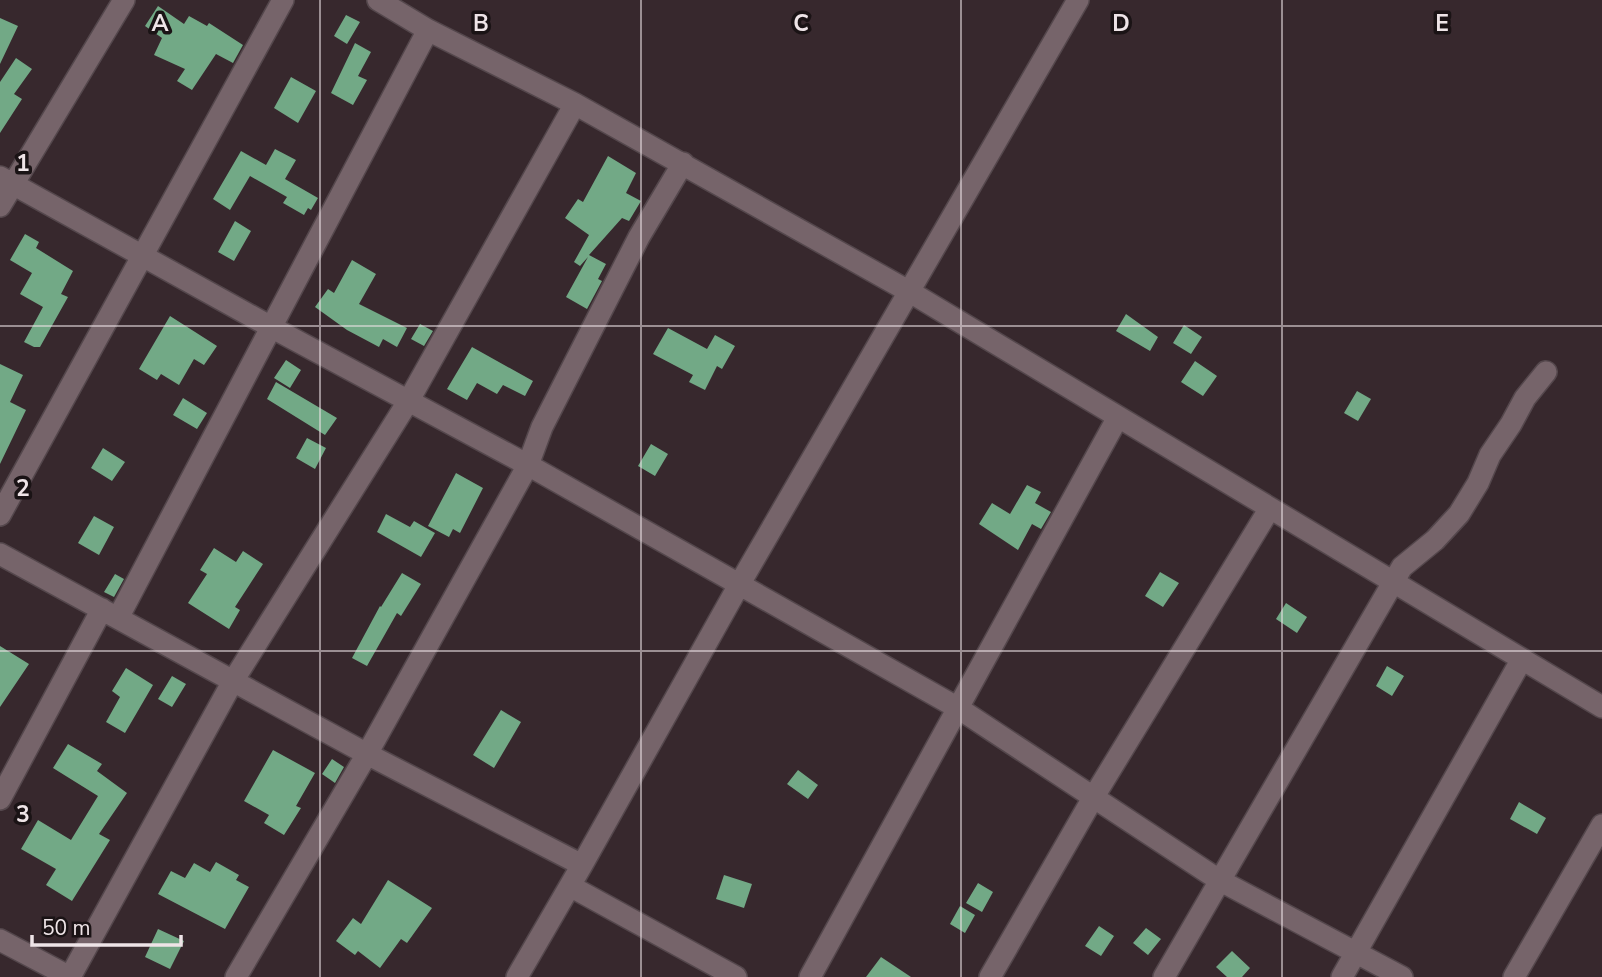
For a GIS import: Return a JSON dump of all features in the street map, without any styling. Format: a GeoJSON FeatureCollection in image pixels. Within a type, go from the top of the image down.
{"type":"FeatureCollection","features":[{"type":"Feature","properties":{"kind":"street"},"geometry":{"type":"LineString","coordinates":[[0,206],[6,180],[124,0]]}},
{"type":"Feature","properties":{"kind":"street"},"geometry":{"type":"LineString","coordinates":[[0,515],[283,0]]}},
{"type":"Feature","properties":{"kind":"street"},"geometry":{"type":"LineString","coordinates":[[377,0],[428,30],[575,104],[683,163],[910,292],[1602,707]]}},
{"type":"Feature","properties":{"kind":"street"},"geometry":{"type":"LineString","coordinates":[[517,977],[738,585],[1078,0]]}},
{"type":"Feature","properties":{"kind":"street"},"geometry":{"type":"LineString","coordinates":[[0,799],[110,614],[271,327],[428,30]]}},
{"type":"Feature","properties":{"kind":"street"},"geometry":{"type":"LineString","coordinates":[[0,940],[70,977],[233,681],[409,400],[575,104]]}},
{"type":"Feature","properties":{"kind":"street"},"geometry":{"type":"LineString","coordinates":[[236,977],[367,754],[528,465],[542,426],[627,261],[683,163]]}},
{"type":"Feature","properties":{"kind":"street"},"geometry":{"type":"LineString","coordinates":[[6,180],[528,465],[958,708],[1219,880],[1402,977]]}},
{"type":"Feature","properties":{"kind":"street"},"geometry":{"type":"LineString","coordinates":[[1164,977],[1402,567],[1435,540],[1459,514],[1478,483],[1490,455],[1525,398],[1546,372]]}},
{"type":"Feature","properties":{"kind":"street"},"geometry":{"type":"LineString","coordinates":[[810,977],[1118,417]]}},
{"type":"Feature","properties":{"kind":"street"},"geometry":{"type":"LineString","coordinates":[[990,977],[1093,798],[1270,508]]}},
{"type":"Feature","properties":{"kind":"street"},"geometry":{"type":"LineString","coordinates":[[0,554],[367,754],[582,865]]}},
{"type":"Feature","properties":{"kind":"street"},"geometry":{"type":"LineString","coordinates":[[1342,977],[1522,659]]}},
{"type":"Feature","properties":{"kind":"street"},"geometry":{"type":"LineString","coordinates":[[1514,977],[1602,825]]}},
{"type":"Feature","properties":{"kind":"street"},"geometry":{"type":"LineString","coordinates":[[570,886],[736,977]]}},
{"type":"Feature","properties":{"kind":"building"},"geometry":{"type":"Polygon","coordinates":[[[158,6],[184,24],[189,16],[207,26],[209,23],[243,45],[233,63],[216,54],[192,90],[177,81],[185,69],[154,55],[162,38],[145,26],[158,6]]]}},
{"type":"Feature","properties":{"kind":"building"},"geometry":{"type":"Polygon","coordinates":[[[346,15],[360,22],[347,44],[334,36],[346,15]]]}},
{"type":"Feature","properties":{"kind":"building"},"geometry":{"type":"Polygon","coordinates":[[[0,18],[18,26],[0,64],[0,18]]]}},
{"type":"Feature","properties":{"kind":"building"},"geometry":{"type":"Polygon","coordinates":[[[355,43],[371,52],[358,76],[367,80],[353,105],[331,93],[355,43]]]}},
{"type":"Feature","properties":{"kind":"building"},"geometry":{"type":"Polygon","coordinates":[[[16,58],[32,69],[14,94],[22,99],[0,133],[0,82],[16,58]]]}},
{"type":"Feature","properties":{"kind":"building"},"geometry":{"type":"Polygon","coordinates":[[[291,77],[316,91],[298,123],[274,108],[291,77]]]}},
{"type":"Feature","properties":{"kind":"building"},"geometry":{"type":"Polygon","coordinates":[[[275,149],[296,160],[285,179],[318,198],[311,210],[308,208],[304,215],[283,203],[287,197],[250,176],[230,210],[213,199],[241,151],[266,165],[275,149]]]}},
{"type":"Feature","properties":{"kind":"building"},"geometry":{"type":"Polygon","coordinates":[[[608,156],[636,173],[626,193],[641,201],[629,221],[622,218],[589,255],[606,264],[598,279],[602,281],[587,309],[566,297],[588,257],[580,266],[574,262],[589,235],[565,218],[578,199],[583,202],[608,156]]]}},
{"type":"Feature","properties":{"kind":"building"},"geometry":{"type":"Polygon","coordinates":[[[235,221],[251,231],[234,261],[218,252],[235,221]]]}},
{"type":"Feature","properties":{"kind":"building"},"geometry":{"type":"Polygon","coordinates":[[[25,234],[39,242],[36,248],[73,271],[61,294],[68,297],[40,347],[24,342],[43,307],[20,294],[32,273],[10,260],[25,234]]]}},
{"type":"Feature","properties":{"kind":"building"},"geometry":{"type":"Polygon","coordinates":[[[352,260],[376,274],[359,304],[407,328],[397,347],[383,339],[379,347],[347,330],[315,307],[328,289],[334,293],[352,260]]]}},
{"type":"Feature","properties":{"kind":"building"},"geometry":{"type":"Polygon","coordinates":[[[1126,314],[1158,337],[1150,351],[1116,331],[1126,314]]]}},
{"type":"Feature","properties":{"kind":"building"},"geometry":{"type":"Polygon","coordinates":[[[170,316],[217,346],[204,365],[194,359],[179,385],[161,374],[157,380],[139,369],[170,316]]]}},
{"type":"Feature","properties":{"kind":"building"},"geometry":{"type":"Polygon","coordinates":[[[420,324],[433,331],[424,346],[411,339],[420,324]]]}},
{"type":"Feature","properties":{"kind":"building"},"geometry":{"type":"Polygon","coordinates":[[[1184,325],[1202,337],[1191,354],[1173,343],[1184,325]]]}},
{"type":"Feature","properties":{"kind":"building"},"geometry":{"type":"Polygon","coordinates":[[[668,328],[707,349],[715,335],[735,346],[722,369],[717,366],[705,390],[689,382],[693,375],[653,354],[668,328]]]}},
{"type":"Feature","properties":{"kind":"building"},"geometry":{"type":"Polygon","coordinates":[[[472,347],[533,381],[525,396],[503,385],[497,394],[477,383],[467,400],[447,389],[472,347]]]}},
{"type":"Feature","properties":{"kind":"building"},"geometry":{"type":"Polygon","coordinates":[[[286,360],[301,370],[290,388],[274,378],[286,360]]]}},
{"type":"Feature","properties":{"kind":"building"},"geometry":{"type":"Polygon","coordinates":[[[1195,361],[1217,376],[1203,396],[1181,382],[1195,361]]]}},
{"type":"Feature","properties":{"kind":"building"},"geometry":{"type":"Polygon","coordinates":[[[0,364],[23,375],[10,402],[26,410],[0,464],[0,364]]]}},
{"type":"Feature","properties":{"kind":"building"},"geometry":{"type":"Polygon","coordinates":[[[276,382],[337,418],[325,435],[267,399],[276,382]]]}},
{"type":"Feature","properties":{"kind":"building"},"geometry":{"type":"Polygon","coordinates":[[[1357,391],[1371,399],[1358,421],[1344,413],[1357,391]]]}},
{"type":"Feature","properties":{"kind":"building"},"geometry":{"type":"Polygon","coordinates":[[[183,398],[207,413],[197,429],[173,415],[183,398]]]}},
{"type":"Feature","properties":{"kind":"building"},"geometry":{"type":"Polygon","coordinates":[[[307,438],[326,448],[315,469],[296,458],[307,438]]]}},
{"type":"Feature","properties":{"kind":"building"},"geometry":{"type":"Polygon","coordinates":[[[651,444],[668,454],[655,476],[638,466],[651,444]]]}},
{"type":"Feature","properties":{"kind":"building"},"geometry":{"type":"Polygon","coordinates":[[[103,448],[125,462],[112,481],[91,468],[103,448]]]}},
{"type":"Feature","properties":{"kind":"building"},"geometry":{"type":"Polygon","coordinates":[[[456,473],[483,488],[460,533],[453,529],[449,537],[428,526],[456,473]]]}},
{"type":"Feature","properties":{"kind":"building"},"geometry":{"type":"Polygon","coordinates":[[[1027,485],[1041,492],[1035,503],[1051,512],[1041,529],[1032,524],[1018,550],[979,524],[992,503],[1010,514],[1027,485]]]}},
{"type":"Feature","properties":{"kind":"building"},"geometry":{"type":"Polygon","coordinates":[[[386,514],[410,527],[414,521],[435,533],[421,557],[377,532],[386,514]]]}},
{"type":"Feature","properties":{"kind":"building"},"geometry":{"type":"Polygon","coordinates":[[[94,516],[114,527],[99,555],[78,543],[94,516]]]}},
{"type":"Feature","properties":{"kind":"building"},"geometry":{"type":"Polygon","coordinates":[[[214,548],[236,562],[243,551],[263,564],[235,607],[240,610],[229,629],[188,603],[207,574],[200,570],[214,548]]]}},
{"type":"Feature","properties":{"kind":"building"},"geometry":{"type":"Polygon","coordinates":[[[1160,572],[1179,583],[1163,607],[1145,596],[1160,572]]]}},
{"type":"Feature","properties":{"kind":"building"},"geometry":{"type":"Polygon","coordinates":[[[402,573],[421,584],[401,616],[397,613],[367,666],[352,658],[380,606],[402,573]]]}},
{"type":"Feature","properties":{"kind":"building"},"geometry":{"type":"Polygon","coordinates":[[[115,574],[124,579],[114,597],[104,592],[115,574]]]}},
{"type":"Feature","properties":{"kind":"building"},"geometry":{"type":"Polygon","coordinates":[[[1286,603],[1307,617],[1297,633],[1276,619],[1286,603]]]}},
{"type":"Feature","properties":{"kind":"building"},"geometry":{"type":"Polygon","coordinates":[[[0,646],[29,664],[0,707],[0,646]]]}},
{"type":"Feature","properties":{"kind":"building"},"geometry":{"type":"Polygon","coordinates":[[[1387,666],[1404,676],[1392,696],[1376,686],[1387,666]]]}},
{"type":"Feature","properties":{"kind":"building"},"geometry":{"type":"Polygon","coordinates":[[[126,668],[153,685],[125,733],[106,722],[120,697],[112,691],[126,668]]]}},
{"type":"Feature","properties":{"kind":"building"},"geometry":{"type":"Polygon","coordinates":[[[172,676],[186,684],[172,707],[158,699],[172,676]]]}},
{"type":"Feature","properties":{"kind":"building"},"geometry":{"type":"Polygon","coordinates":[[[501,710],[521,722],[494,768],[473,755],[501,710]]]}},
{"type":"Feature","properties":{"kind":"building"},"geometry":{"type":"Polygon","coordinates":[[[68,744],[102,764],[97,771],[127,793],[99,834],[110,840],[72,901],[46,885],[56,869],[21,849],[38,820],[71,840],[98,796],[53,768],[68,744]]]}},
{"type":"Feature","properties":{"kind":"building"},"geometry":{"type":"Polygon","coordinates":[[[273,750],[315,773],[296,806],[301,808],[284,835],[264,823],[269,815],[244,801],[273,750]]]}},
{"type":"Feature","properties":{"kind":"building"},"geometry":{"type":"Polygon","coordinates":[[[332,759],[344,767],[335,783],[322,774],[332,759]]]}},
{"type":"Feature","properties":{"kind":"building"},"geometry":{"type":"Polygon","coordinates":[[[798,770],[818,785],[808,799],[787,784],[798,770]]]}},
{"type":"Feature","properties":{"kind":"building"},"geometry":{"type":"Polygon","coordinates":[[[1519,802],[1546,818],[1537,834],[1510,819],[1519,802]]]}},
{"type":"Feature","properties":{"kind":"building"},"geometry":{"type":"Polygon","coordinates":[[[216,862],[239,875],[236,880],[249,887],[225,929],[158,894],[171,871],[185,878],[194,863],[210,872],[216,862]]]}},
{"type":"Feature","properties":{"kind":"building"},"geometry":{"type":"Polygon","coordinates":[[[724,875],[752,884],[744,908],[716,899],[724,875]]]}},
{"type":"Feature","properties":{"kind":"building"},"geometry":{"type":"Polygon","coordinates":[[[388,880],[432,908],[407,943],[401,939],[380,968],[358,951],[355,955],[336,941],[353,918],[361,924],[388,880]]]}},
{"type":"Feature","properties":{"kind":"building"},"geometry":{"type":"Polygon","coordinates":[[[978,883],[993,892],[982,912],[966,903],[978,883]]]}},
{"type":"Feature","properties":{"kind":"building"},"geometry":{"type":"Polygon","coordinates":[[[960,906],[975,915],[965,933],[950,924],[960,906]]]}},
{"type":"Feature","properties":{"kind":"building"},"geometry":{"type":"Polygon","coordinates":[[[1099,926],[1114,936],[1101,956],[1085,946],[1099,926]]]}},
{"type":"Feature","properties":{"kind":"building"},"geometry":{"type":"Polygon","coordinates":[[[1146,928],[1161,939],[1148,955],[1133,943],[1146,928]]]}},
{"type":"Feature","properties":{"kind":"building"},"geometry":{"type":"Polygon","coordinates":[[[158,929],[184,941],[170,969],[145,957],[158,929]]]}},
{"type":"Feature","properties":{"kind":"building"},"geometry":{"type":"Polygon","coordinates":[[[1232,951],[1250,968],[1242,977],[1227,977],[1216,967],[1232,951]]]}},
{"type":"Feature","properties":{"kind":"building"},"geometry":{"type":"Polygon","coordinates":[[[881,957],[911,977],[866,977],[881,957]]]}}]}
